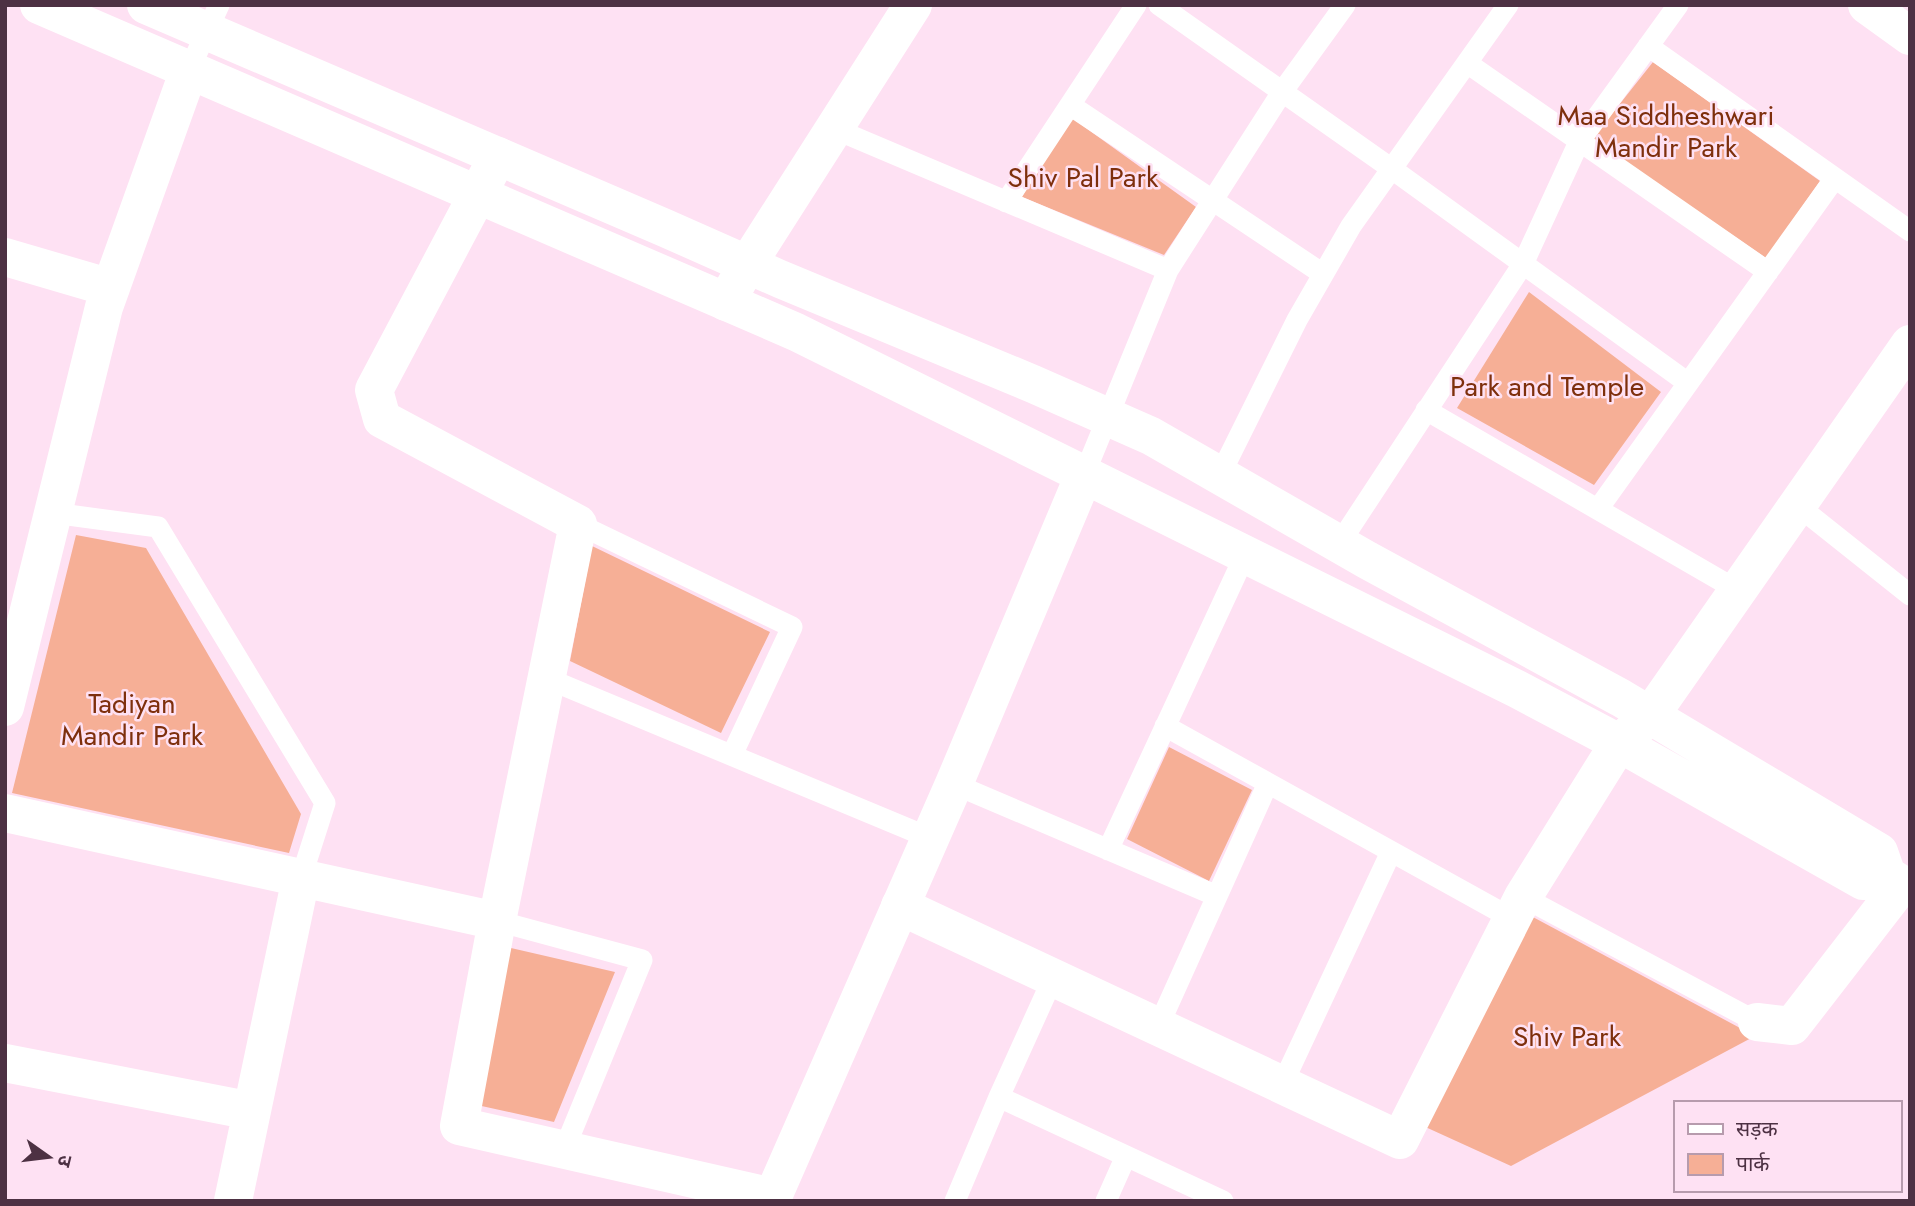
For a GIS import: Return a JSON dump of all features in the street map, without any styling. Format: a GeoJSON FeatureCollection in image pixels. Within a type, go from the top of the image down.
{"type":"FeatureCollection","features":[{"type":"Feature","properties":{"kind":"street"},"geometry":{"type":"LineString","coordinates":[[39,5],[796,332],[1517,690],[1619,743],[1863,881],[1900,883]]}},
{"type":"Feature","properties":{"kind":"street"},"geometry":{"type":"LineString","coordinates":[[146,5],[213,18],[498,156],[1151,436],[1339,544],[1650,716],[1879,852],[1900,883]]}},
{"type":"Feature","properties":{"kind":"street"},"geometry":{"type":"LineString","coordinates":[[726,302],[913,5]]}},
{"type":"Feature","properties":{"kind":"street"},"geometry":{"type":"LineString","coordinates":[[1867,5],[1910,36]]}},
{"type":"Feature","properties":{"kind":"street"},"geometry":{"type":"LineString","coordinates":[[5,707],[19,597],[53,513],[111,288],[189,70]]}},
{"type":"Feature","properties":{"kind":"street"},"geometry":{"type":"LineString","coordinates":[[498,156],[374,390],[382,419],[578,524],[497,921],[459,1126],[772,1199],[954,784],[1084,475]]}},
{"type":"Feature","properties":{"kind":"street"},"geometry":{"type":"LineString","coordinates":[[5,257],[111,288]]}},
{"type":"Feature","properties":{"kind":"street"},"geometry":{"type":"LineString","coordinates":[[900,906],[1399,1140],[1518,908],[1619,743],[1650,716],[1910,344]]}},
{"type":"Feature","properties":{"kind":"street"},"geometry":{"type":"LineString","coordinates":[[5,813],[497,921]]}},
{"type":"Feature","properties":{"kind":"street"},"geometry":{"type":"LineString","coordinates":[[233,1201],[301,878]]}},
{"type":"Feature","properties":{"kind":"street"},"geometry":{"type":"LineString","coordinates":[[1757,1022],[1792,1026],[1900,883]]}},
{"type":"Feature","properties":{"kind":"street"},"geometry":{"type":"LineString","coordinates":[[5,1063],[252,1111]]}},
{"type":"Feature","properties":{"kind":"lane"},"geometry":{"type":"LineString","coordinates":[[1006,202],[1136,5]]}},
{"type":"Feature","properties":{"kind":"lane"},"geometry":{"type":"LineString","coordinates":[[1159,5],[1688,383]]}},
{"type":"Feature","properties":{"kind":"lane"},"geometry":{"type":"LineString","coordinates":[[1084,475],[1168,270],[1282,92],[1345,5]]}},
{"type":"Feature","properties":{"kind":"lane"},"geometry":{"type":"LineString","coordinates":[[1220,475],[1297,320],[1350,226],[1508,5]]}},
{"type":"Feature","properties":{"kind":"lane"},"geometry":{"type":"LineString","coordinates":[[1339,544],[1523,264],[1580,142],[1678,5]]}},
{"type":"Feature","properties":{"kind":"lane"},"geometry":{"type":"LineString","coordinates":[[189,70],[213,18]]}},
{"type":"Feature","properties":{"kind":"lane"},"geometry":{"type":"LineString","coordinates":[[1648,46],[1910,231]]}},
{"type":"Feature","properties":{"kind":"lane"},"geometry":{"type":"LineString","coordinates":[[1467,63],[1768,272]]}},
{"type":"Feature","properties":{"kind":"lane"},"geometry":{"type":"LineString","coordinates":[[1070,105],[1323,274]]}},
{"type":"Feature","properties":{"kind":"lane"},"geometry":{"type":"LineString","coordinates":[[835,129],[1168,270]]}},
{"type":"Feature","properties":{"kind":"lane"},"geometry":{"type":"LineString","coordinates":[[1598,509],[1835,178]]}},
{"type":"Feature","properties":{"kind":"lane"},"geometry":{"type":"LineString","coordinates":[[1426,410],[1737,590]]}},
{"type":"Feature","properties":{"kind":"lane"},"geometry":{"type":"LineString","coordinates":[[1797,505],[1910,595]]}},
{"type":"Feature","properties":{"kind":"lane"},"geometry":{"type":"LineString","coordinates":[[53,513],[158,527],[325,803],[301,878]]}},
{"type":"Feature","properties":{"kind":"lane"},"geometry":{"type":"LineString","coordinates":[[578,524],[792,627],[732,755]]}},
{"type":"Feature","properties":{"kind":"lane"},"geometry":{"type":"LineString","coordinates":[[1108,850],[1245,555]]}},
{"type":"Feature","properties":{"kind":"lane"},"geometry":{"type":"LineString","coordinates":[[546,678],[930,838]]}},
{"type":"Feature","properties":{"kind":"lane"},"geometry":{"type":"LineString","coordinates":[[1166,726],[1391,852],[1518,908],[1757,1022]]}},
{"type":"Feature","properties":{"kind":"lane"},"geometry":{"type":"LineString","coordinates":[[1158,1027],[1268,783]]}},
{"type":"Feature","properties":{"kind":"lane"},"geometry":{"type":"LineString","coordinates":[[954,784],[1217,896]]}},
{"type":"Feature","properties":{"kind":"lane"},"geometry":{"type":"LineString","coordinates":[[1282,1085],[1391,852]]}},
{"type":"Feature","properties":{"kind":"lane"},"geometry":{"type":"LineString","coordinates":[[497,921],[642,960],[564,1150]]}},
{"type":"Feature","properties":{"kind":"lane"},"geometry":{"type":"LineString","coordinates":[[955,1201],[1053,978]]}},
{"type":"Feature","properties":{"kind":"lane"},"geometry":{"type":"LineString","coordinates":[[999,1097],[1223,1201]]}},
{"type":"Feature","properties":{"kind":"lane"},"geometry":{"type":"LineString","coordinates":[[1106,1201],[1126,1156]]}},
{"type":"Feature","properties":{"kind":"green space","name":"Maa Siddheshwari Mandir Park"},"geometry":{"type":"Polygon","coordinates":[[[1653,62],[1820,181],[1766,258],[1592,139],[1653,62]]]}},
{"type":"Feature","properties":{"kind":"green space","name":"Shiv Pal Park"},"geometry":{"type":"Polygon","coordinates":[[[1065,113],[1196,207],[1164,255],[1022,197],[1065,113]]]}},
{"type":"Feature","properties":{"kind":"green space","name":"Park and Temple"},"geometry":{"type":"Polygon","coordinates":[[[1529,292],[1661,392],[1594,485],[1457,408],[1529,292]]]}},
{"type":"Feature","properties":{"kind":"green space","name":"Tadiyan Mandir Park"},"geometry":{"type":"Polygon","coordinates":[[[76,535],[146,548],[301,814],[289,853],[12,793],[76,535]]]}},
{"type":"Feature","properties":{"kind":"green space"},"geometry":{"type":"Polygon","coordinates":[[[592,546],[770,632],[721,733],[570,661],[592,546]]]}},
{"type":"Feature","properties":{"kind":"green space"},"geometry":{"type":"Polygon","coordinates":[[[1169,747],[1252,790],[1209,881],[1127,839],[1169,747]]]}},
{"type":"Feature","properties":{"kind":"green space","name":"Shiv Park"},"geometry":{"type":"Polygon","coordinates":[[[1531,916],[1755,1036],[1511,1166],[1421,1125],[1531,916]]]}},
{"type":"Feature","properties":{"kind":"green space"},"geometry":{"type":"Polygon","coordinates":[[[511,948],[615,972],[554,1122],[477,1105],[511,948]]]}}]}
